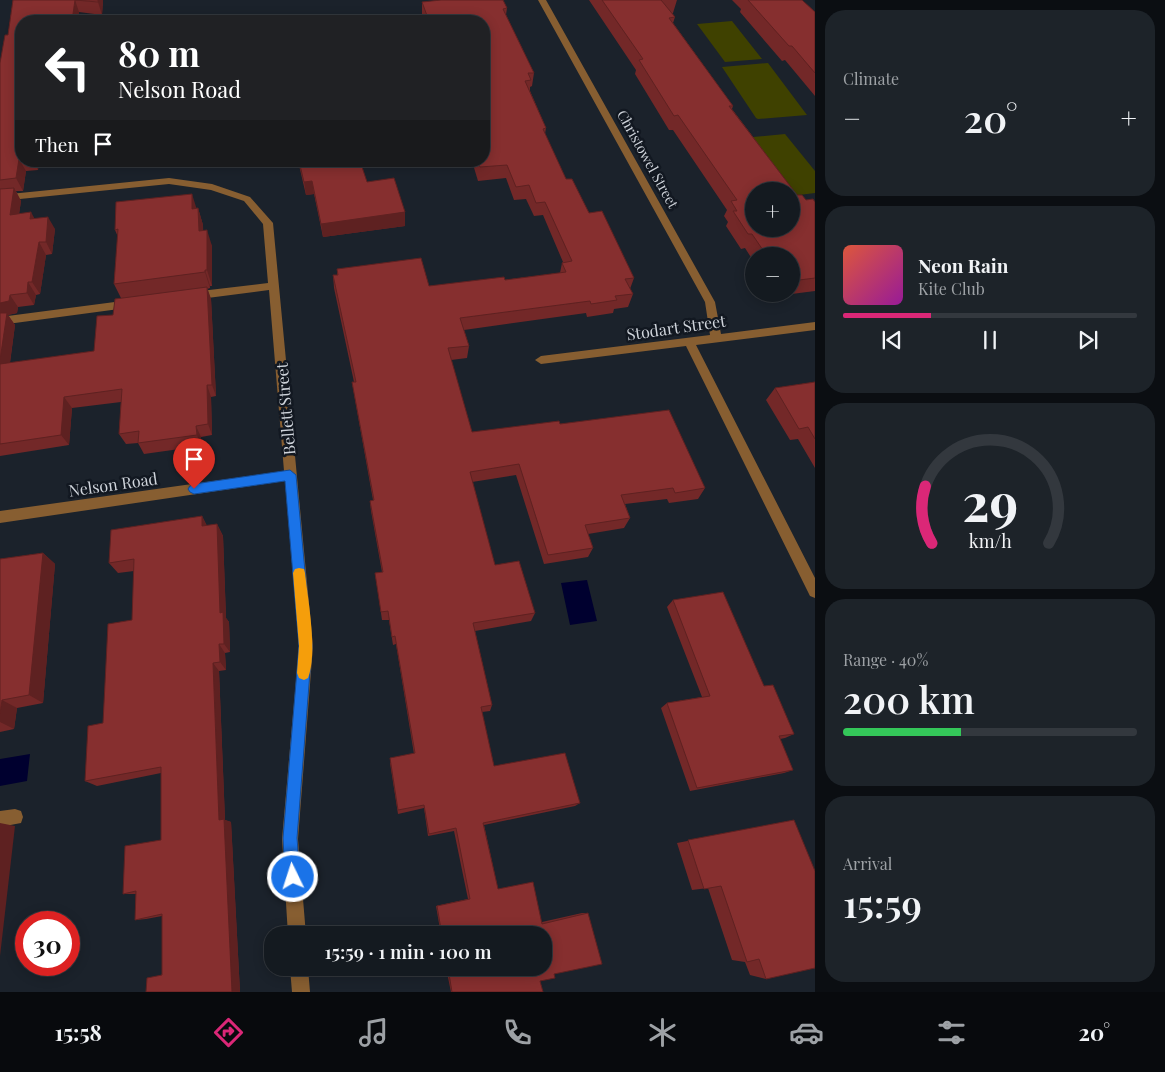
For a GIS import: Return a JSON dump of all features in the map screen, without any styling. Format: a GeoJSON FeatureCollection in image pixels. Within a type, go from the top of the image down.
{"type":"FeatureCollection","features":[{"type":"Feature","properties":{"kind":"street","name":"Christowel Street"},"geometry":{"type":"LineString","coordinates":[[542,0],[710,302],[716,338]]}},
{"type":"Feature","properties":{"kind":"street","name":"Bellett Street"},"geometry":{"type":"LineString","coordinates":[[0,198],[168,181],[212,187],[247,199],[268,222],[306,646],[290,838],[296,926]]}},
{"type":"Feature","properties":{"kind":"street"},"geometry":{"type":"LineString","coordinates":[[176,298],[274,286]]}},
{"type":"Feature","properties":{"kind":"street"},"geometry":{"type":"LineString","coordinates":[[0,321],[137,303]]}},
{"type":"Feature","properties":{"kind":"street","name":"Stodart Street"},"geometry":{"type":"LineString","coordinates":[[541,360],[815,326]]}},
{"type":"Feature","properties":{"kind":"street"},"geometry":{"type":"LineString","coordinates":[[688,342],[815,592]]}},
{"type":"Feature","properties":{"kind":"street","name":"Nelson Road"},"geometry":{"type":"LineString","coordinates":[[0,517],[290,475]]}},
{"type":"Feature","properties":{"kind":"street"},"geometry":{"type":"LineString","coordinates":[[300,976],[301,992]]}},
{"type":"Feature","properties":{"kind":"shaded area"},"geometry":{"type":"Polygon","coordinates":[[[732,21],[762,59],[725,62],[697,24],[732,21]]]}},
{"type":"Feature","properties":{"kind":"shaded area"},"geometry":{"type":"Polygon","coordinates":[[[768,63],[807,115],[756,118],[722,67],[768,63]]]}},
{"type":"Feature","properties":{"kind":"shaded area"},"geometry":{"type":"Polygon","coordinates":[[[785,134],[815,171],[815,193],[800,195],[800,182],[783,182],[742,138],[785,134]]]}},
{"type":"Feature","properties":{"kind":"shaded area"},"geometry":{"type":"Polygon","coordinates":[[[587,580],[597,621],[570,625],[561,583],[587,580]]]}},
{"type":"Feature","properties":{"kind":"shaded area"},"geometry":{"type":"Polygon","coordinates":[[[30,754],[27,781],[0,786],[0,759],[30,754]]]}},
{"type":"Feature","properties":{"kind":"building"},"geometry":{"type":"Polygon","coordinates":[[[13,0],[75,0],[73,15],[15,15],[15,167],[18,167],[16,178],[0,180],[0,63],[5,35],[8,35],[13,0]]]}},
{"type":"Feature","properties":{"kind":"building"},"geometry":{"type":"Polygon","coordinates":[[[75,0],[98,0],[98,2],[75,0]]]}},
{"type":"Feature","properties":{"kind":"building"},"geometry":{"type":"Polygon","coordinates":[[[441,0],[503,0],[507,8],[503,9],[534,73],[528,73],[531,80],[525,81],[546,128],[543,129],[566,179],[572,179],[589,213],[602,211],[634,278],[625,279],[633,294],[615,296],[617,300],[591,304],[590,301],[460,318],[469,346],[448,348],[472,432],[559,421],[560,424],[669,410],[705,488],[675,493],[673,488],[621,495],[630,518],[585,525],[593,548],[548,555],[519,464],[470,472],[495,565],[519,561],[535,613],[473,623],[492,705],[481,707],[494,766],[565,753],[580,803],[483,823],[498,889],[533,882],[542,924],[588,913],[602,964],[554,974],[555,978],[540,981],[543,992],[452,992],[449,976],[552,976],[552,926],[440,926],[437,906],[470,899],[456,828],[429,834],[424,805],[398,810],[390,758],[415,753],[395,636],[392,637],[388,611],[381,612],[375,573],[383,572],[370,501],[374,500],[352,382],[356,382],[333,275],[338,275],[337,269],[421,258],[429,286],[504,277],[505,280],[566,272],[562,263],[572,261],[545,202],[536,203],[529,185],[516,187],[507,165],[490,166],[490,15],[427,15],[422,2],[441,0]]]}},
{"type":"Feature","properties":{"kind":"building"},"geometry":{"type":"Polygon","coordinates":[[[602,0],[661,0],[675,17],[669,18],[733,106],[729,106],[787,182],[745,182],[745,229],[733,211],[737,211],[731,201],[737,200],[678,115],[674,116],[639,60],[643,59],[602,0]]]}},
{"type":"Feature","properties":{"kind":"building"},"geometry":{"type":"Polygon","coordinates":[[[748,0],[802,0],[815,12],[815,73],[792,46],[789,46],[748,0]]]}},
{"type":"Feature","properties":{"kind":"building"},"geometry":{"type":"Polygon","coordinates":[[[300,167],[362,167],[367,182],[394,178],[405,212],[321,224],[312,181],[304,182],[300,167]]]}},
{"type":"Feature","properties":{"kind":"building"},"geometry":{"type":"Polygon","coordinates":[[[14,188],[10,215],[31,212],[30,219],[48,217],[46,242],[39,242],[32,282],[28,282],[27,293],[10,295],[9,301],[0,303],[0,189],[14,188]]]}},
{"type":"Feature","properties":{"kind":"building"},"geometry":{"type":"Polygon","coordinates":[[[192,194],[192,209],[198,208],[199,231],[207,230],[207,270],[205,272],[114,284],[118,229],[115,230],[116,202],[192,194]]]}},
{"type":"Feature","properties":{"kind":"building"},"geometry":{"type":"Polygon","coordinates":[[[800,195],[806,200],[813,199],[815,202],[815,278],[800,280],[800,247],[761,247],[754,237],[800,237],[800,195]]]}},
{"type":"Feature","properties":{"kind":"building"},"geometry":{"type":"Polygon","coordinates":[[[207,287],[212,385],[207,385],[208,424],[196,426],[197,435],[138,443],[139,431],[119,434],[122,389],[64,397],[61,435],[0,444],[0,364],[94,351],[97,316],[113,315],[115,299],[207,287]]]}},
{"type":"Feature","properties":{"kind":"building"},"geometry":{"type":"Polygon","coordinates":[[[0,313],[7,313],[0,360],[0,313]]]}},
{"type":"Feature","properties":{"kind":"building"},"geometry":{"type":"Polygon","coordinates":[[[815,382],[815,439],[808,427],[799,429],[775,388],[815,382]]]}},
{"type":"Feature","properties":{"kind":"building"},"geometry":{"type":"Polygon","coordinates":[[[202,516],[202,526],[217,524],[220,613],[223,612],[224,644],[219,644],[220,662],[213,663],[219,820],[224,819],[232,992],[146,992],[147,978],[162,975],[162,914],[135,920],[136,891],[123,894],[125,846],[161,840],[161,767],[85,781],[88,726],[103,723],[108,624],[132,620],[134,559],[109,563],[111,530],[202,516]]]}},
{"type":"Feature","properties":{"kind":"building"},"geometry":{"type":"Polygon","coordinates":[[[43,553],[29,695],[2,700],[0,714],[0,559],[43,553]]]}},
{"type":"Feature","properties":{"kind":"building"},"geometry":{"type":"Polygon","coordinates":[[[723,592],[764,686],[773,685],[794,734],[779,736],[793,770],[697,788],[667,703],[710,696],[673,600],[723,592]]]}},
{"type":"Feature","properties":{"kind":"building"},"geometry":{"type":"Polygon","coordinates":[[[794,820],[815,871],[815,968],[766,979],[759,959],[747,962],[721,886],[704,889],[688,840],[794,820]]]}},
{"type":"Feature","properties":{"kind":"slow traffic"},"geometry":{"type":"LineString","coordinates":[[299,573],[306,646],[304,673]]}},
{"type":"Feature","properties":{"kind":"route"},"geometry":{"type":"LineString","coordinates":[[194,489],[290,475],[306,646],[290,838],[293,877]]}}]}
